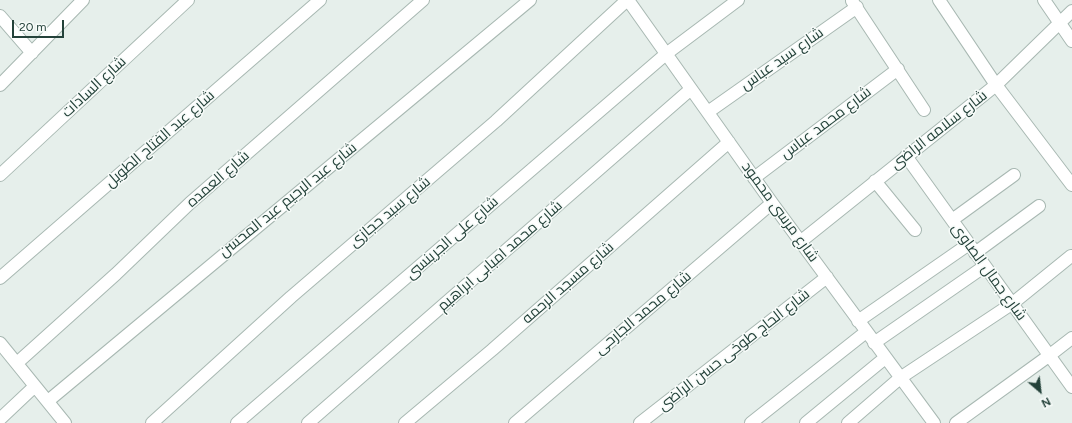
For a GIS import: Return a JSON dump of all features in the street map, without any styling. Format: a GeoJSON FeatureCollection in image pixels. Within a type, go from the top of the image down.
{"type":"FeatureCollection","features":[{"type":"Feature","properties":{"kind":"street"},"geometry":{"type":"LineString","coordinates":[[0,85],[83,0]]}},
{"type":"Feature","properties":{"kind":"street","name":"شارع السادات"},"geometry":{"type":"LineString","coordinates":[[0,174],[188,0]]}},
{"type":"Feature","properties":{"kind":"street","name":"شارع عبد الفتاح الطويل"},"geometry":{"type":"LineString","coordinates":[[0,278],[320,0]]}},
{"type":"Feature","properties":{"kind":"street","name":"شارع العمده"},"geometry":{"type":"LineString","coordinates":[[17,363],[116,274],[190,203],[423,0]]}},
{"type":"Feature","properties":{"kind":"street","name":"شارع عبد الرحيم عبد المحسن"},"geometry":{"type":"LineString","coordinates":[[48,401],[530,0]]}},
{"type":"Feature","properties":{"kind":"street","name":"شارع مرسى محمود"},"geometry":{"type":"LineString","coordinates":[[627,0],[800,242],[934,423]]}},
{"type":"Feature","properties":{"kind":"street","name":"شارع سيد حجازى"},"geometry":{"type":"LineString","coordinates":[[152,423],[291,297],[496,121],[627,0]]}},
{"type":"Feature","properties":{"kind":"street","name":"شارع على الجرينسى"},"geometry":{"type":"LineString","coordinates":[[237,423],[666,54],[738,0]]}},
{"type":"Feature","properties":{"kind":"street"},"geometry":{"type":"LineString","coordinates":[[939,0],[996,85],[1072,186]]}},
{"type":"Feature","properties":{"kind":"street"},"geometry":{"type":"LineString","coordinates":[[1044,0],[1072,41]]}},
{"type":"Feature","properties":{"kind":"street"},"geometry":{"type":"LineString","coordinates":[[854,3],[924,110]]}},
{"type":"Feature","properties":{"kind":"street","name":"شارع سيد عباس"},"geometry":{"type":"LineString","coordinates":[[708,112],[854,3]]}},
{"type":"Feature","properties":{"kind":"street","name":"شارع سلامه الراضى"},"geometry":{"type":"LineString","coordinates":[[800,242],[996,85],[1072,11]]}},
{"type":"Feature","properties":{"kind":"street"},"geometry":{"type":"LineString","coordinates":[[0,16],[32,53]]}},
{"type":"Feature","properties":{"kind":"street","name":"شارع محمد عباس"},"geometry":{"type":"LineString","coordinates":[[754,178],[898,69]]}},
{"type":"Feature","properties":{"kind":"street","name":"شارع محمد امبابى ابراهيم"},"geometry":{"type":"LineString","coordinates":[[308,423],[691,89]]}},
{"type":"Feature","properties":{"kind":"street","name":"شارع مسجد الرحمه"},"geometry":{"type":"LineString","coordinates":[[405,423],[492,350],[729,142]]}},
{"type":"Feature","properties":{"kind":"street","name":"شارع جمال الصاوى"},"geometry":{"type":"LineString","coordinates":[[906,156],[1072,387]]}},
{"type":"Feature","properties":{"kind":"street"},"geometry":{"type":"LineString","coordinates":[[952,220],[1014,175]]}},
{"type":"Feature","properties":{"kind":"street"},"geometry":{"type":"LineString","coordinates":[[875,181],[915,230]]}},
{"type":"Feature","properties":{"kind":"street","name":"شارع محمد الجارحى"},"geometry":{"type":"LineString","coordinates":[[515,423],[772,203]]}},
{"type":"Feature","properties":{"kind":"street"},"geometry":{"type":"LineString","coordinates":[[858,321],[1038,206]]}},
{"type":"Feature","properties":{"kind":"street"},"geometry":{"type":"LineString","coordinates":[[848,423],[900,378],[1013,303],[1071,256]]}},
{"type":"Feature","properties":{"kind":"street"},"geometry":{"type":"LineString","coordinates":[[874,343],[985,266]]}},
{"type":"Feature","properties":{"kind":"street","name":"شارع الحاج طوخى حسن الراضى"},"geometry":{"type":"LineString","coordinates":[[640,423],[685,386],[827,277]]}},
{"type":"Feature","properties":{"kind":"street"},"geometry":{"type":"LineString","coordinates":[[751,423],[866,332]]}},
{"type":"Feature","properties":{"kind":"street"},"geometry":{"type":"LineString","coordinates":[[956,423],[1072,338]]}},
{"type":"Feature","properties":{"kind":"street"},"geometry":{"type":"LineString","coordinates":[[0,343],[65,423]]}},
{"type":"Feature","properties":{"kind":"street"},"geometry":{"type":"LineString","coordinates":[[806,423],[885,358]]}},
{"type":"Feature","properties":{"kind":"street"},"geometry":{"type":"LineString","coordinates":[[0,418],[35,386]]}}]}
